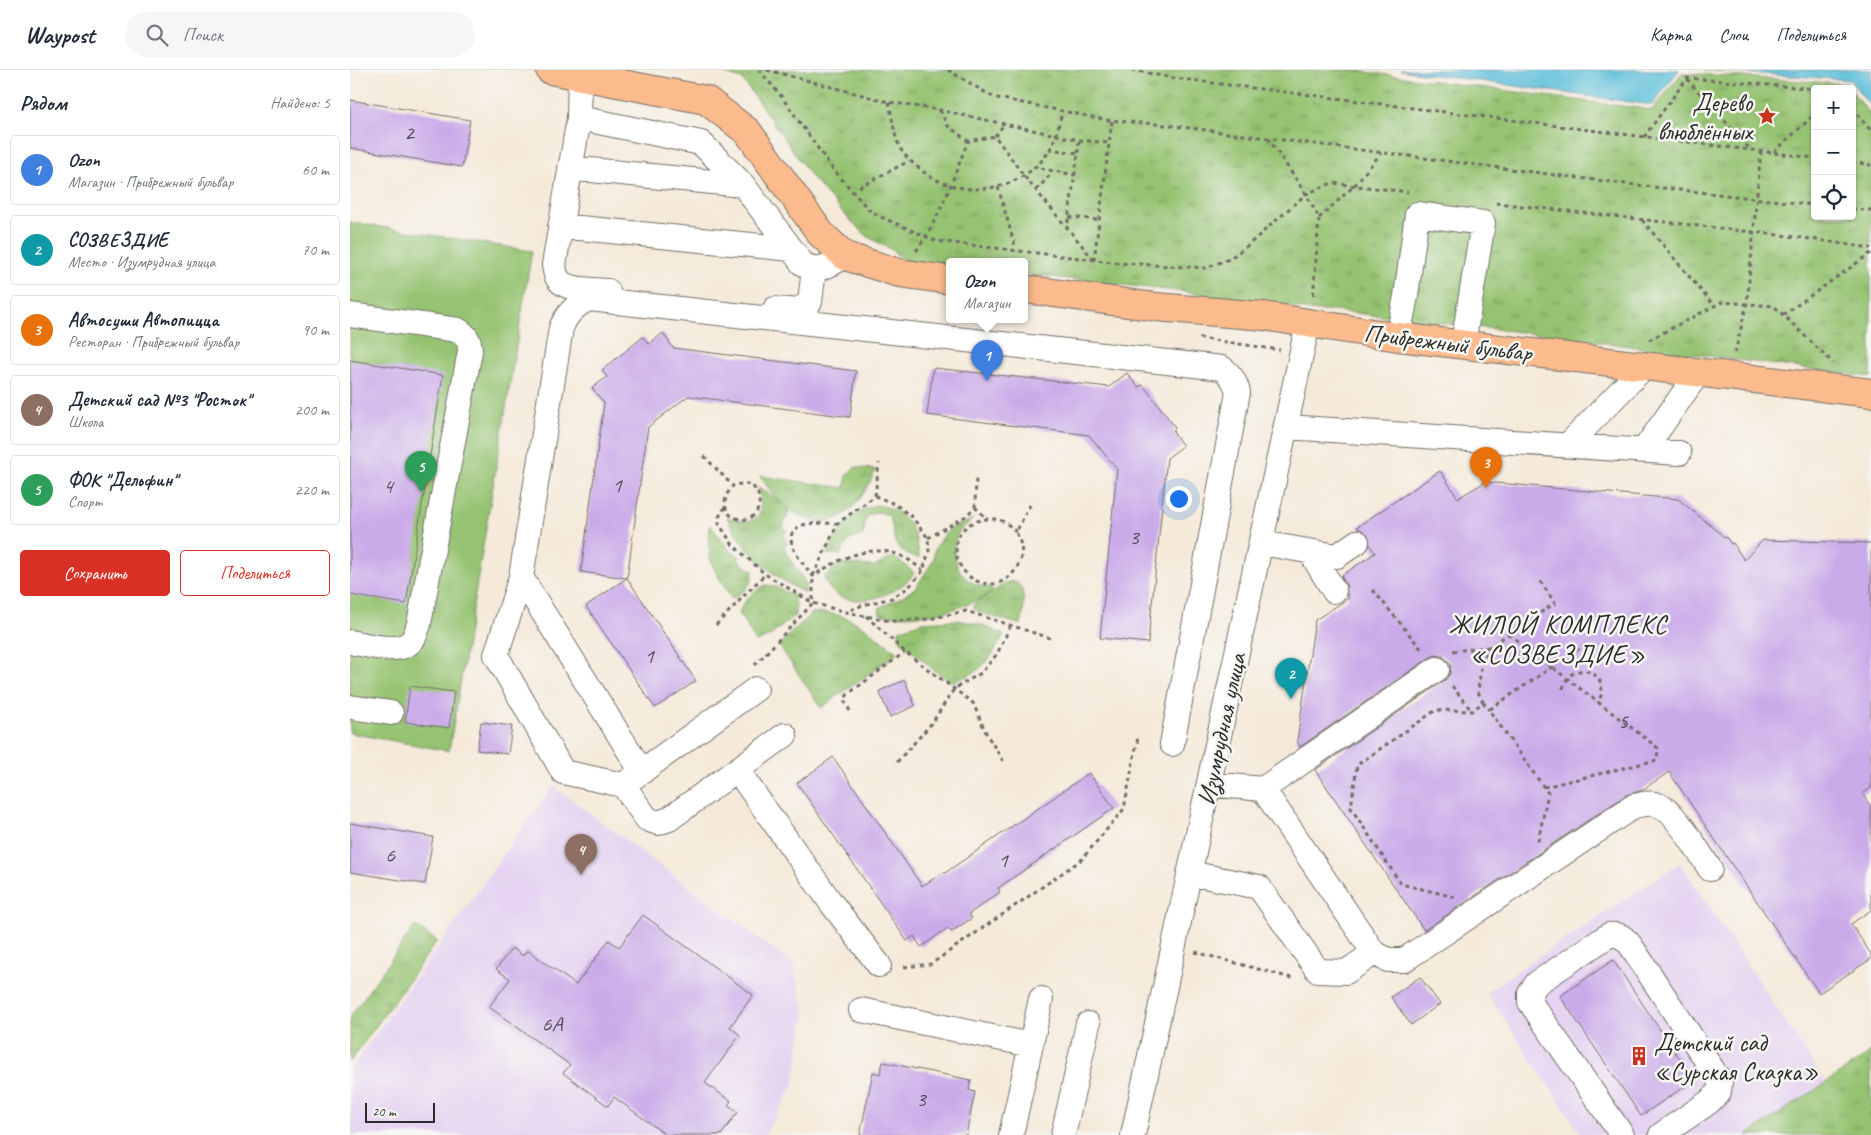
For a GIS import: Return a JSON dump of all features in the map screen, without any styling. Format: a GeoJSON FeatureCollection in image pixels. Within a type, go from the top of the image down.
{"type":"FeatureCollection","features":[{"type":"Feature","properties":{"kind":"main road"},"geometry":{"type":"LineString","coordinates":[[550,70],[706,100],[748,132],[821,234],[845,256],[899,273],[946,279]]}},
{"type":"Feature","properties":{"kind":"main road","name":"Прибрежный бульвар"},"geometry":{"type":"LineString","coordinates":[[1028,290],[1156,307],[1264,316],[1310,315],[1398,336],[1463,344],[1646,354],[1698,372],[1871,393]]}},
{"type":"Feature","properties":{"kind":"street"},"geometry":{"type":"LineString","coordinates":[[580,76],[579,118],[554,265],[556,276],[560,282],[570,287],[790,311],[804,308],[810,302],[814,269]]}},
{"type":"Feature","properties":{"kind":"street"},"geometry":{"type":"LineString","coordinates":[[579,118],[701,143],[743,185],[807,268],[825,267],[845,256]]}},
{"type":"Feature","properties":{"kind":"street"},"geometry":{"type":"LineString","coordinates":[[570,168],[743,185]]}},
{"type":"Feature","properties":{"kind":"street"},"geometry":{"type":"LineString","coordinates":[[1398,336],[1406,296],[1417,214],[1483,223],[1463,344]]}},
{"type":"Feature","properties":{"kind":"street"},"geometry":{"type":"LineString","coordinates":[[560,226],[791,249]]}},
{"type":"Feature","properties":{"kind":"street"},"geometry":{"type":"LineString","coordinates":[[786,735],[669,819],[658,823],[647,819],[623,785],[563,772],[496,655],[521,576],[561,328],[566,316],[576,306],[589,300],[1222,368],[1235,382],[1238,392],[1172,744]]}},
{"type":"Feature","properties":{"kind":"street"},"geometry":{"type":"LineString","coordinates":[[350,315],[458,330],[465,334],[470,343],[419,624],[413,640],[403,647],[390,649],[350,642]]}},
{"type":"Feature","properties":{"kind":"street","name":"Изумрудная улица"},"geometry":{"type":"LineString","coordinates":[[1133,1135],[1310,315]]}},
{"type":"Feature","properties":{"kind":"street"},"geometry":{"type":"LineString","coordinates":[[1568,445],[1646,354]]}},
{"type":"Feature","properties":{"kind":"street"},"geometry":{"type":"LineString","coordinates":[[1644,450],[1698,372]]}},
{"type":"Feature","properties":{"kind":"street"},"geometry":{"type":"LineString","coordinates":[[1286,427],[1679,453]]}},
{"type":"Feature","properties":{"kind":"street"},"geometry":{"type":"LineString","coordinates":[[1261,543],[1337,556],[1357,542]]}},
{"type":"Feature","properties":{"kind":"street"},"geometry":{"type":"LineString","coordinates":[[1311,553],[1334,591]]}},
{"type":"Feature","properties":{"kind":"street"},"geometry":{"type":"LineString","coordinates":[[521,576],[642,772]]}},
{"type":"Feature","properties":{"kind":"street"},"geometry":{"type":"LineString","coordinates":[[1209,784],[1263,789],[1440,660]]}},
{"type":"Feature","properties":{"kind":"street"},"geometry":{"type":"LineString","coordinates":[[623,785],[642,772],[755,678]]}},
{"type":"Feature","properties":{"kind":"street"},"geometry":{"type":"LineString","coordinates":[[350,707],[391,713]]}},
{"type":"Feature","properties":{"kind":"street"},"geometry":{"type":"LineString","coordinates":[[738,770],[832,904],[879,965]]}},
{"type":"Feature","properties":{"kind":"street"},"geometry":{"type":"LineString","coordinates":[[1263,789],[1374,952],[1388,960],[1404,960],[1634,806],[1645,803],[1658,805],[1669,811],[1710,869]]}},
{"type":"Feature","properties":{"kind":"street"},"geometry":{"type":"LineString","coordinates":[[1190,873],[1259,887],[1318,971],[1346,972],[1374,952]]}},
{"type":"Feature","properties":{"kind":"street"},"geometry":{"type":"LineString","coordinates":[[1622,1135],[1530,1002],[1530,993],[1537,983],[1609,935],[1617,934],[1624,937],[1631,946],[1720,1081],[1719,1092],[1709,1102],[1661,1135]]}},
{"type":"Feature","properties":{"kind":"street"},"geometry":{"type":"LineString","coordinates":[[1011,1135],[1041,999]]}},
{"type":"Feature","properties":{"kind":"street"},"geometry":{"type":"LineString","coordinates":[[861,1010],[1031,1045]]}},
{"type":"Feature","properties":{"kind":"street"},"geometry":{"type":"LineString","coordinates":[[1063,1135],[1088,1024]]}},
{"type":"Feature","properties":{"kind":"path"},"geometry":{"type":"LineString","coordinates":[[759,70],[781,96],[832,168],[868,209],[881,218],[925,238],[947,243],[1094,260],[1206,268],[1229,258],[1247,246],[1306,194],[1332,183],[1413,193]]}},
{"type":"Feature","properties":{"kind":"path"},"geometry":{"type":"LineString","coordinates":[[767,70],[889,102],[1006,123],[1079,140],[1109,143]]}},
{"type":"Feature","properties":{"kind":"path"},"geometry":{"type":"LineString","coordinates":[[948,70],[993,98],[1112,121],[1166,125],[1811,205]]}},
{"type":"Feature","properties":{"kind":"path"},"geometry":{"type":"LineString","coordinates":[[1132,70],[1173,78],[1811,157]]}},
{"type":"Feature","properties":{"kind":"path"},"geometry":{"type":"LineString","coordinates":[[1643,137],[1687,78]]}},
{"type":"Feature","properties":{"kind":"path"},"geometry":{"type":"LineString","coordinates":[[1687,78],[1811,89]]}},
{"type":"Feature","properties":{"kind":"path"},"geometry":{"type":"LineString","coordinates":[[1687,78],[1750,149]]}},
{"type":"Feature","properties":{"kind":"path"},"geometry":{"type":"LineString","coordinates":[[889,102],[898,144],[909,160],[930,178],[975,190],[998,187],[1024,176],[1044,158],[1056,134],[1062,112]]}},
{"type":"Feature","properties":{"kind":"path"},"geometry":{"type":"LineString","coordinates":[[939,110],[948,126],[968,141],[995,136],[1006,123]]}},
{"type":"Feature","properties":{"kind":"path"},"geometry":{"type":"LineString","coordinates":[[1856,113],[1871,131]]}},
{"type":"Feature","properties":{"kind":"path"},"geometry":{"type":"LineString","coordinates":[[1773,152],[1811,118]]}},
{"type":"Feature","properties":{"kind":"path"},"geometry":{"type":"LineString","coordinates":[[1094,260],[1112,121]]}},
{"type":"Feature","properties":{"kind":"path"},"geometry":{"type":"LineString","coordinates":[[995,136],[1024,176],[1094,260]]}},
{"type":"Feature","properties":{"kind":"path"},"geometry":{"type":"LineString","coordinates":[[1268,138],[1320,218],[1310,315]]}},
{"type":"Feature","properties":{"kind":"path"},"geometry":{"type":"LineString","coordinates":[[1067,229],[1079,140]]}},
{"type":"Feature","properties":{"kind":"path"},"geometry":{"type":"LineString","coordinates":[[914,253],[925,238],[951,184],[968,141]]}},
{"type":"Feature","properties":{"kind":"path"},"geometry":{"type":"LineString","coordinates":[[1049,149],[1078,153]]}},
{"type":"Feature","properties":{"kind":"path"},"geometry":{"type":"LineString","coordinates":[[1734,360],[1746,303],[1758,199],[1761,150]]}},
{"type":"Feature","properties":{"kind":"path"},"geometry":{"type":"LineString","coordinates":[[1320,218],[1354,186],[1381,153]]}},
{"type":"Feature","properties":{"kind":"path"},"geometry":{"type":"LineString","coordinates":[[859,186],[909,160]]}},
{"type":"Feature","properties":{"kind":"path"},"geometry":{"type":"LineString","coordinates":[[1856,163],[1871,165]]}},
{"type":"Feature","properties":{"kind":"path"},"geometry":{"type":"LineString","coordinates":[[1033,167],[1075,175]]}},
{"type":"Feature","properties":{"kind":"path"},"geometry":{"type":"LineString","coordinates":[[1036,190],[1047,179],[1052,170]]}},
{"type":"Feature","properties":{"kind":"path"},"geometry":{"type":"LineString","coordinates":[[998,187],[1015,246]]}},
{"type":"Feature","properties":{"kind":"path"},"geometry":{"type":"LineString","coordinates":[[1491,202],[1871,248]]}},
{"type":"Feature","properties":{"kind":"path"},"geometry":{"type":"LineString","coordinates":[[1856,209],[1871,210]]}},
{"type":"Feature","properties":{"kind":"path"},"geometry":{"type":"LineString","coordinates":[[1069,217],[1099,220]]}},
{"type":"Feature","properties":{"kind":"path"},"geometry":{"type":"LineString","coordinates":[[1641,220],[1714,306]]}},
{"type":"Feature","properties":{"kind":"path"},"geometry":{"type":"LineString","coordinates":[[1783,315],[1871,253]]}},
{"type":"Feature","properties":{"kind":"path"},"geometry":{"type":"LineString","coordinates":[[1646,354],[1714,306],[1722,302],[1746,303],[1774,306],[1839,368]]}},
{"type":"Feature","properties":{"kind":"path"},"geometry":{"type":"LineString","coordinates":[[704,456],[733,486]]}},
{"type":"Feature","properties":{"kind":"path"},"geometry":{"type":"LineString","coordinates":[[755,678],[813,603],[813,576],[838,523],[875,496],[879,463]]}},
{"type":"Feature","properties":{"kind":"path"},"geometry":{"type":"LineString","coordinates":[[928,538],[966,516],[975,508],[976,477]]}},
{"type":"Feature","properties":{"kind":"path"},"geometry":{"type":"LineString","coordinates":[[725,506],[727,512],[737,519],[749,518],[758,510],[760,498],[754,488],[744,484],[733,486],[726,495],[725,506],[719,517],[719,524],[733,545],[765,574],[813,603],[890,621],[929,619],[966,611],[1010,627],[1050,638]]}},
{"type":"Feature","properties":{"kind":"path"},"geometry":{"type":"LineString","coordinates":[[846,612],[863,605],[892,598],[909,587],[923,571],[930,551],[928,538],[912,517],[895,504],[875,496]]}},
{"type":"Feature","properties":{"kind":"path"},"geometry":{"type":"LineString","coordinates":[[1016,532],[1030,506]]}},
{"type":"Feature","properties":{"kind":"path"},"geometry":{"type":"LineString","coordinates":[[975,508],[986,518]]}},
{"type":"Feature","properties":{"kind":"path"},"geometry":{"type":"LineString","coordinates":[[986,518],[1003,521],[1016,532],[1022,548],[1019,565],[1008,578],[992,584],[975,581],[962,570],[956,554],[959,537],[970,524],[986,518]]}},
{"type":"Feature","properties":{"kind":"path"},"geometry":{"type":"LineString","coordinates":[[813,576],[792,548],[791,539],[793,533],[803,525],[838,523]]}},
{"type":"Feature","properties":{"kind":"path"},"geometry":{"type":"LineString","coordinates":[[813,576],[833,562],[852,555],[880,550],[906,558],[923,571]]}},
{"type":"Feature","properties":{"kind":"path"},"geometry":{"type":"LineString","coordinates":[[716,624],[765,574]]}},
{"type":"Feature","properties":{"kind":"path"},"geometry":{"type":"LineString","coordinates":[[1440,660],[1489,646],[1555,603],[1538,578]]}},
{"type":"Feature","properties":{"kind":"path"},"geometry":{"type":"LineString","coordinates":[[866,616],[905,652],[973,703],[987,735],[1005,764]]}},
{"type":"Feature","properties":{"kind":"path"},"geometry":{"type":"LineString","coordinates":[[897,762],[932,723],[954,689],[982,673],[997,654],[1010,627]]}},
{"type":"Feature","properties":{"kind":"path"},"geometry":{"type":"LineString","coordinates":[[1509,634],[1658,748],[1657,760],[1544,787]]}},
{"type":"Feature","properties":{"kind":"path"},"geometry":{"type":"LineString","coordinates":[[1489,710],[1586,644]]}},
{"type":"Feature","properties":{"kind":"path"},"geometry":{"type":"LineString","coordinates":[[1489,646],[1480,666],[1478,692],[1483,702],[1548,793],[1538,841],[1530,846]]}},
{"type":"Feature","properties":{"kind":"path"},"geometry":{"type":"LineString","coordinates":[[850,711],[844,700],[848,694],[905,652]]}},
{"type":"Feature","properties":{"kind":"path"},"geometry":{"type":"LineString","coordinates":[[1563,689],[1568,678],[1584,670],[1595,675],[1599,680],[1603,691],[1598,703]]}},
{"type":"Feature","properties":{"kind":"path"},"geometry":{"type":"LineString","coordinates":[[1456,897],[1401,884],[1351,808],[1357,765],[1436,710],[1472,711],[1483,702]]}},
{"type":"Feature","properties":{"kind":"path"},"geometry":{"type":"LineString","coordinates":[[904,967],[931,964],[1081,860],[1124,808],[1138,737]]}},
{"type":"Feature","properties":{"kind":"path"},"geometry":{"type":"LineString","coordinates":[[1192,951],[1305,982],[1318,971]]}},
{"type":"Feature","properties":{"kind":"shaded area"},"geometry":{"type":"Polygon","coordinates":[[[553,786],[793,964],[805,1012],[794,1084],[765,1135],[350,1135],[350,1070],[553,786]]]}},
{"type":"Feature","properties":{"kind":"shaded area"},"geometry":{"type":"Polygon","coordinates":[[[1680,863],[1826,1083],[1747,1135],[1582,1135],[1486,992],[1680,863]]]}},
{"type":"Feature","properties":{"kind":"green space"},"geometry":{"type":"Polygon","coordinates":[[[716,70],[1351,70],[1652,110],[1682,73],[1847,84],[1811,85],[1811,220],[1856,220],[1856,96],[1871,116],[1871,377],[1504,330],[1337,311],[1318,311],[1186,292],[1028,274],[1028,258],[946,258],[946,265],[909,261],[900,258],[892,250],[868,237],[846,216],[813,179],[743,80],[716,70]]]}},
{"type":"Feature","properties":{"kind":"green space"},"geometry":{"type":"Polygon","coordinates":[[[350,222],[532,251],[449,751],[350,733],[350,222]]]}},
{"type":"Feature","properties":{"kind":"green space"},"geometry":{"type":"Polygon","coordinates":[[[856,467],[876,470],[860,498],[846,513],[827,521],[815,521],[786,508],[789,511],[783,527],[787,532],[783,535],[788,543],[784,546],[806,584],[805,593],[781,579],[759,561],[741,541],[727,517],[745,521],[751,521],[756,518],[760,513],[761,507],[758,488],[767,492],[785,507],[774,496],[760,476],[845,488],[847,474],[856,467]]]}},
{"type":"Feature","properties":{"kind":"green space"},"geometry":{"type":"Polygon","coordinates":[[[876,505],[895,511],[908,522],[916,538],[919,558],[910,556],[900,549],[895,539],[890,517],[878,512],[866,517],[863,535],[849,540],[840,555],[826,554],[846,524],[860,512],[876,505]]]}},
{"type":"Feature","properties":{"kind":"green space"},"geometry":{"type":"Polygon","coordinates":[[[974,519],[959,532],[956,538],[954,551],[956,563],[970,581],[993,588],[990,594],[1006,583],[1013,582],[1018,584],[1022,589],[1024,605],[1021,625],[978,612],[974,608],[974,604],[989,594],[963,606],[936,613],[909,616],[880,615],[879,608],[907,594],[917,586],[933,561],[935,549],[941,538],[951,528],[974,519]]]}},
{"type":"Feature","properties":{"kind":"green space"},"geometry":{"type":"Polygon","coordinates":[[[710,525],[731,552],[740,557],[738,559],[745,567],[753,571],[753,576],[747,588],[732,599],[712,565],[709,549],[710,525]]]}},
{"type":"Feature","properties":{"kind":"green space"},"geometry":{"type":"Polygon","coordinates":[[[893,557],[914,573],[895,590],[881,596],[853,600],[840,596],[830,589],[824,577],[839,564],[875,566],[893,557]]]}},
{"type":"Feature","properties":{"kind":"green space"},"geometry":{"type":"Polygon","coordinates":[[[765,585],[776,587],[797,597],[793,601],[796,604],[795,616],[770,636],[756,642],[739,613],[749,596],[765,585]]]}},
{"type":"Feature","properties":{"kind":"green space"},"geometry":{"type":"Polygon","coordinates":[[[812,613],[826,613],[849,619],[868,630],[898,653],[821,708],[779,645],[812,613]]]}},
{"type":"Feature","properties":{"kind":"green space"},"geometry":{"type":"Polygon","coordinates":[[[957,620],[982,625],[1004,635],[989,659],[978,670],[952,682],[934,670],[902,642],[899,637],[899,630],[922,622],[957,620]]]}},
{"type":"Feature","properties":{"kind":"green space"},"geometry":{"type":"Polygon","coordinates":[[[415,926],[437,941],[350,1062],[350,1017],[415,926]]]}},
{"type":"Feature","properties":{"kind":"green space"},"geometry":{"type":"Polygon","coordinates":[[[1871,1050],[1871,1135],[1747,1135],[1866,1056],[1871,1050]]]}},
{"type":"Feature","properties":{"kind":"water"},"geometry":{"type":"Polygon","coordinates":[[[1400,70],[1679,70],[1652,105],[1400,70]]]}},
{"type":"Feature","properties":{"kind":"water"},"geometry":{"type":"Polygon","coordinates":[[[1704,70],[1871,70],[1871,107],[1856,88],[1856,85],[1850,80],[1704,70]]]}},
{"type":"Feature","properties":{"kind":"building"},"geometry":{"type":"Polygon","coordinates":[[[350,100],[470,120],[462,167],[350,148],[350,100]]]}},
{"type":"Feature","properties":{"kind":"building"},"geometry":{"type":"Polygon","coordinates":[[[663,333],[673,348],[856,371],[850,417],[688,396],[648,427],[627,578],[581,572],[604,403],[592,388],[607,377],[602,370],[643,337],[649,344],[663,333]]]}},
{"type":"Feature","properties":{"kind":"building"},"geometry":{"type":"Polygon","coordinates":[[[350,360],[443,375],[406,604],[350,595],[350,360]]]}},
{"type":"Feature","properties":{"kind":"building"},"geometry":{"type":"Polygon","coordinates":[[[933,368],[1109,387],[1127,373],[1138,387],[1143,385],[1175,427],[1173,432],[1183,446],[1167,458],[1148,643],[1100,638],[1117,469],[1089,435],[927,415],[933,368]]]}},
{"type":"Feature","properties":{"kind":"building"},"geometry":{"type":"Polygon","coordinates":[[[1440,471],[1458,498],[1485,482],[1678,499],[1724,538],[1726,537],[1731,544],[1733,543],[1744,560],[1763,540],[1871,543],[1871,788],[1862,794],[1871,807],[1871,910],[1851,924],[1871,954],[1871,959],[1819,993],[1669,772],[1642,790],[1626,795],[1424,930],[1315,770],[1445,680],[1450,674],[1451,667],[1449,662],[1442,656],[1435,655],[1429,658],[1300,747],[1297,741],[1315,620],[1349,598],[1346,584],[1341,576],[1375,553],[1370,545],[1368,535],[1357,527],[1440,471]]]}},
{"type":"Feature","properties":{"kind":"building"},"geometry":{"type":"Polygon","coordinates":[[[627,578],[696,681],[655,708],[586,606],[627,578]]]}},
{"type":"Feature","properties":{"kind":"building"},"geometry":{"type":"Polygon","coordinates":[[[905,680],[915,706],[890,717],[879,691],[905,680]]]}},
{"type":"Feature","properties":{"kind":"building"},"geometry":{"type":"Polygon","coordinates":[[[410,686],[454,692],[449,728],[405,722],[410,686]]]}},
{"type":"Feature","properties":{"kind":"building"},"geometry":{"type":"Polygon","coordinates":[[[481,722],[512,726],[508,754],[477,750],[481,722]]]}},
{"type":"Feature","properties":{"kind":"building"},"geometry":{"type":"Polygon","coordinates":[[[833,757],[922,886],[945,873],[1089,773],[1114,808],[998,888],[1000,892],[969,914],[972,918],[951,932],[948,928],[921,947],[914,936],[907,941],[797,783],[833,757]]]}},
{"type":"Feature","properties":{"kind":"building"},"geometry":{"type":"Polygon","coordinates":[[[350,823],[433,837],[425,884],[350,872],[350,823]]]}},
{"type":"Feature","properties":{"kind":"building"},"geometry":{"type":"Polygon","coordinates":[[[643,915],[753,995],[730,1027],[740,1035],[705,1083],[731,1101],[728,1105],[738,1112],[721,1135],[666,1135],[614,1097],[608,1106],[563,1073],[570,1065],[489,1007],[510,979],[496,969],[512,948],[523,956],[527,950],[576,985],[609,940],[619,947],[643,915]]]}},
{"type":"Feature","properties":{"kind":"building","name":"Детский сад «Сурская Сказка»"},"geometry":{"type":"Polygon","coordinates":[[[1613,960],[1694,1080],[1641,1116],[1560,996],[1613,960]]]}},
{"type":"Feature","properties":{"kind":"building"},"geometry":{"type":"Polygon","coordinates":[[[1420,977],[1440,1004],[1411,1025],[1391,997],[1420,977]]]}},
{"type":"Feature","properties":{"kind":"building"},"geometry":{"type":"Polygon","coordinates":[[[883,1062],[971,1080],[969,1090],[975,1092],[966,1135],[860,1135],[873,1072],[880,1074],[883,1062]]]}},
{"type":"Feature","properties":{"kind":"place","name":"Дерево влюблённых"},"geometry":{"type":"Point","coordinates":[1767,116]}},
{"type":"Feature","properties":{"kind":"place","name":"Ozon"},"geometry":{"type":"Point","coordinates":[987,381]}},
{"type":"Feature","properties":{"kind":"place","name":"Автосуши Автопицца"},"geometry":{"type":"Point","coordinates":[1486,488]}},
{"type":"Feature","properties":{"kind":"place","name":"ФОК \"Дельфин\""},"geometry":{"type":"Point","coordinates":[421,492]}},
{"type":"Feature","properties":{"kind":"place","name":"СОЗВЕЗДИЕ"},"geometry":{"type":"Point","coordinates":[1291,699]}},
{"type":"Feature","properties":{"kind":"place","name":"Детский сад №3 \"Росток\""},"geometry":{"type":"Point","coordinates":[581,875]}},
{"type":"Feature","properties":{"kind":"place","name":"Детский сад «Сурская Сказка»"},"geometry":{"type":"Point","coordinates":[1639,1056]}},
{"type":"Feature","properties":{"kind":"district","name":"ЖИЛОЙ КОМПЛЕКС «СОЗВЕЗДИЕ»"},"geometry":{"type":"Point","coordinates":[1558,639]}}]}
